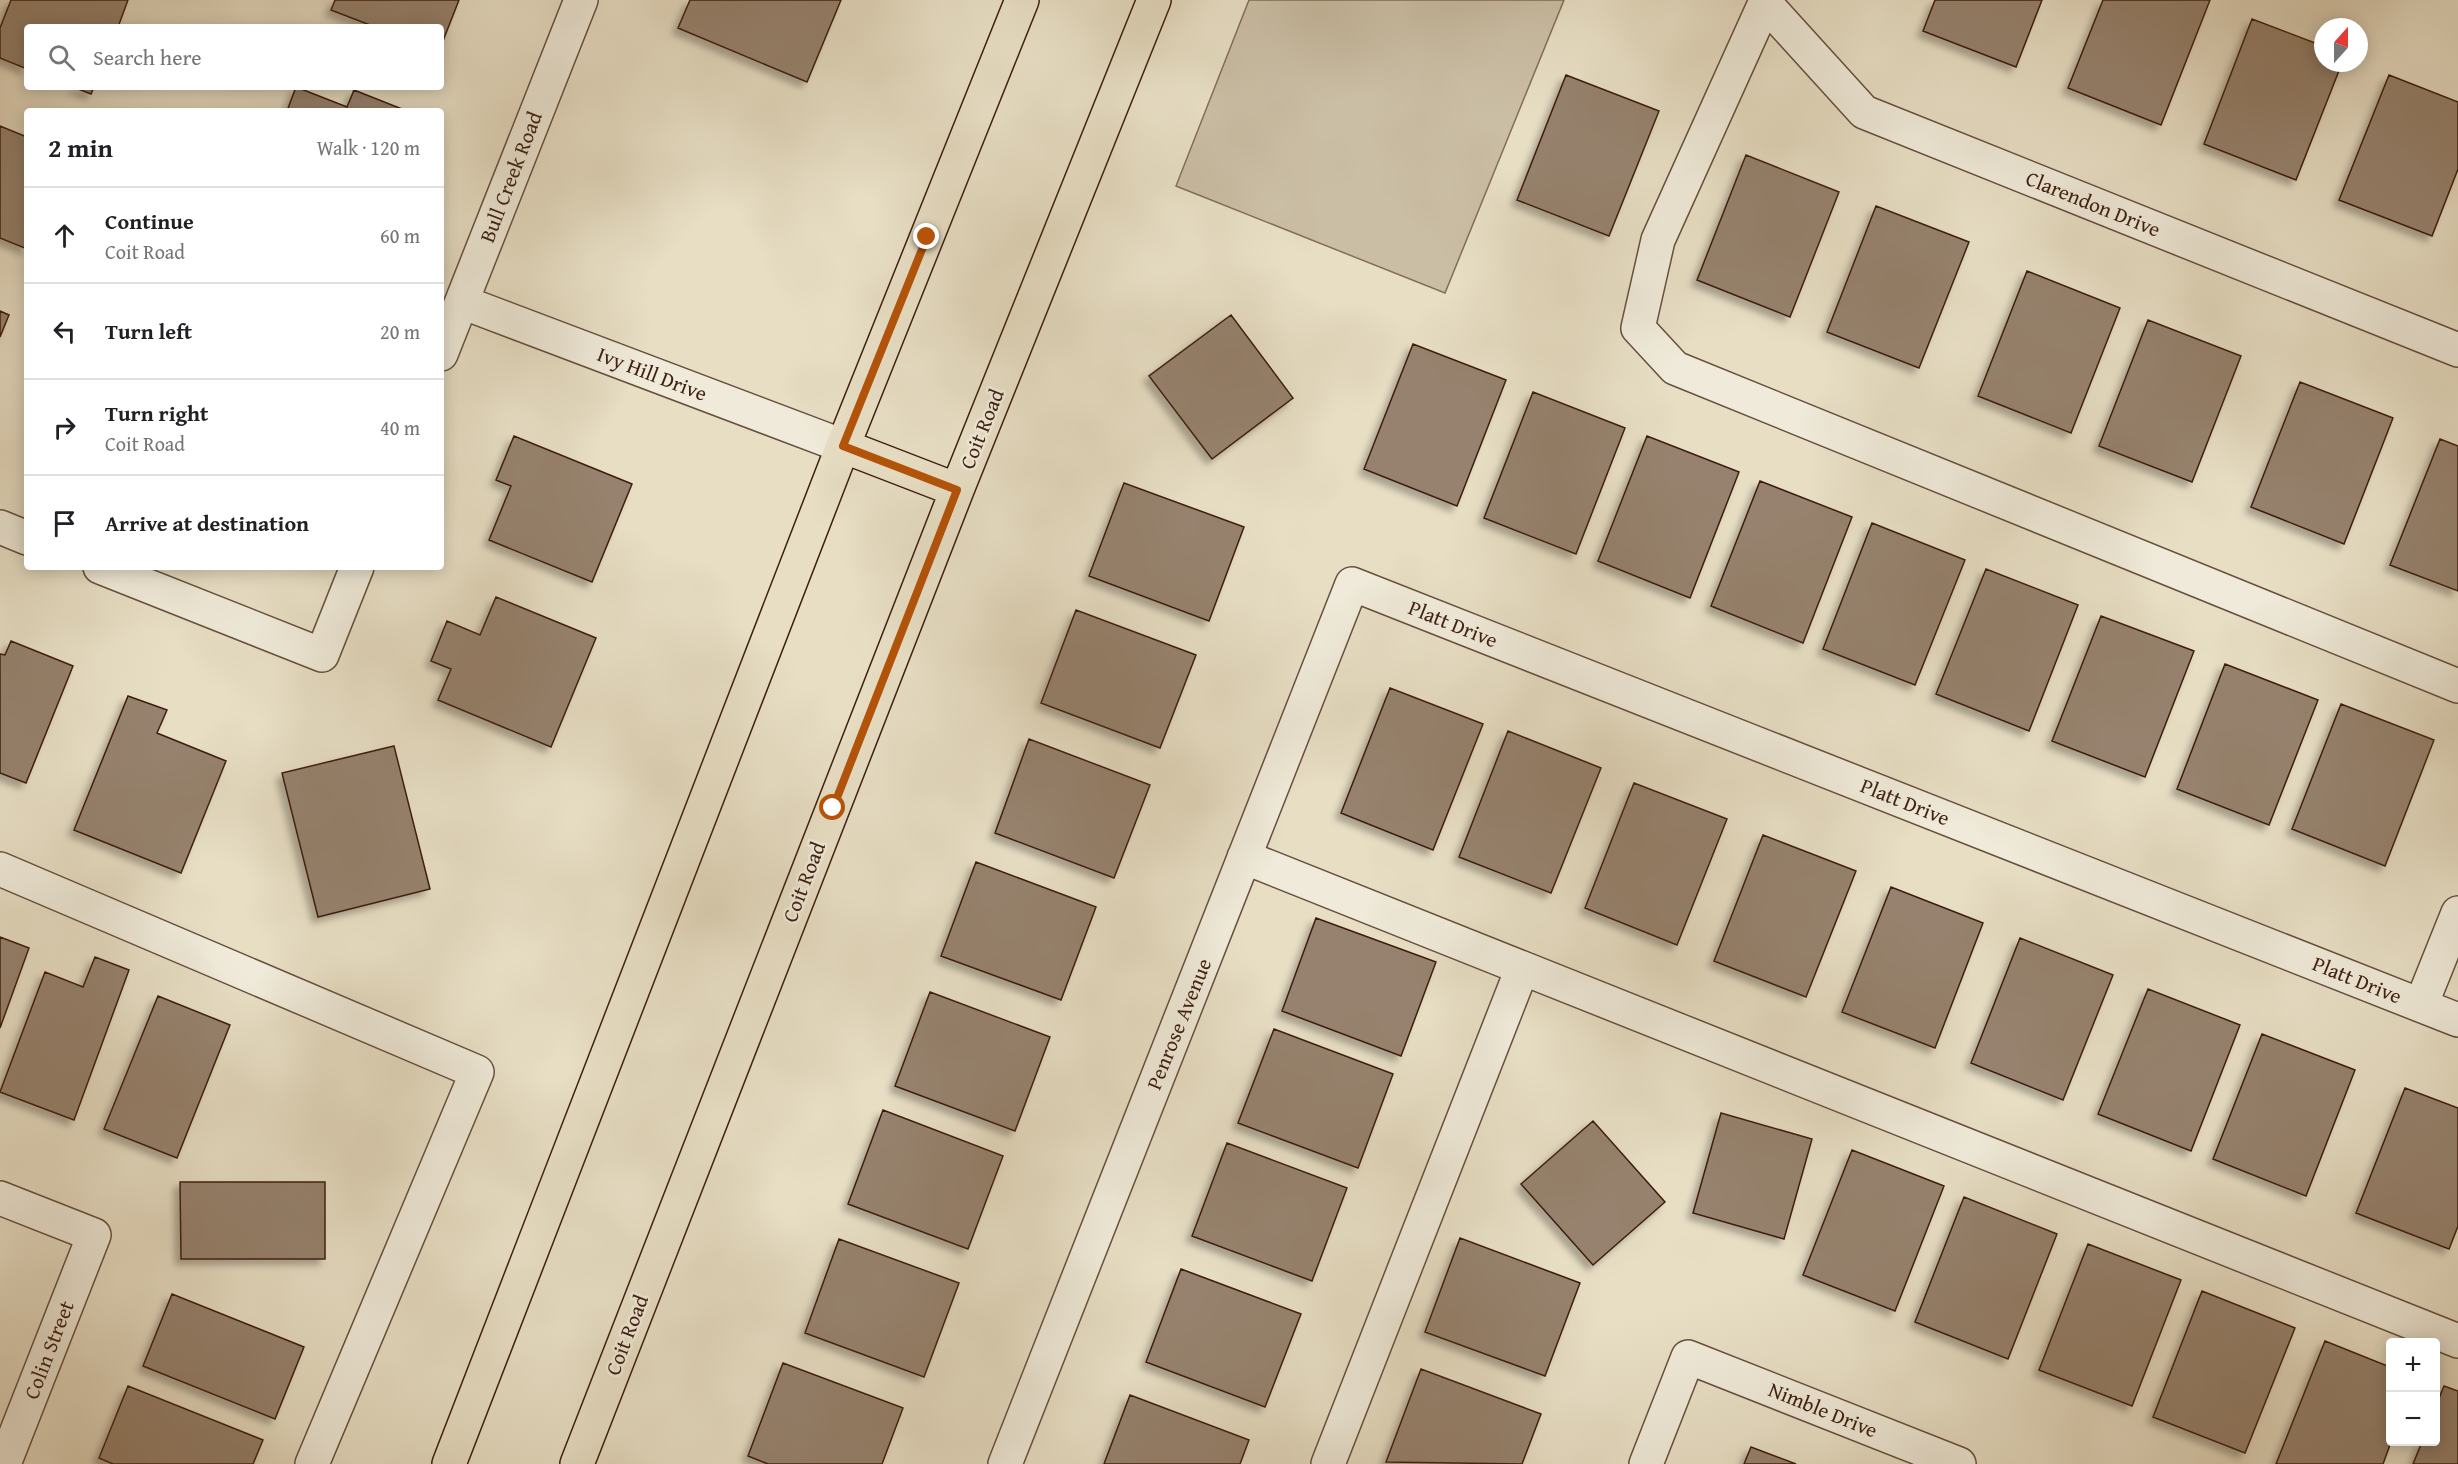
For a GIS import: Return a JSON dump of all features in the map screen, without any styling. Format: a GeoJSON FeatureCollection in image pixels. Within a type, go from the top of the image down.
{"type":"FeatureCollection","features":[{"type":"Feature","properties":{"kind":"main road"},"geometry":{"type":"LineString","coordinates":[[449,1464],[843,446],[1022,0]]}},
{"type":"Feature","properties":{"kind":"main road","name":"Coit Road"},"geometry":{"type":"LineString","coordinates":[[577,1464],[957,490],[1154,0]]}},
{"type":"Feature","properties":{"kind":"main road"},"geometry":{"type":"LineString","coordinates":[[843,446],[957,490]]}},
{"type":"Feature","properties":{"kind":"street","name":"Bull Creek Road"},"geometry":{"type":"LineString","coordinates":[[444,347],[580,0]]}},
{"type":"Feature","properties":{"kind":"street","name":"Clarendon Drive"},"geometry":{"type":"LineString","coordinates":[[2458,351],[1864,111],[1765,3],[1658,240],[1638,328],[1675,368],[2458,686]]}},
{"type":"Feature","properties":{"kind":"street","name":"Ivy Hill Drive"},"geometry":{"type":"LineString","coordinates":[[462,302],[843,446]]}},
{"type":"Feature","properties":{"kind":"street"},"geometry":{"type":"LineString","coordinates":[[0,527],[24,537]]}},
{"type":"Feature","properties":{"kind":"street"},"geometry":{"type":"LineString","coordinates":[[108,570],[322,655],[356,570]]}},
{"type":"Feature","properties":{"kind":"street","name":"Penrose Avenue"},"geometry":{"type":"LineString","coordinates":[[1005,1464],[1352,584]]}},
{"type":"Feature","properties":{"kind":"street","name":"Platt Drive"},"geometry":{"type":"LineString","coordinates":[[1352,584],[2458,1020]]}},
{"type":"Feature","properties":{"kind":"street"},"geometry":{"type":"LineString","coordinates":[[1244,857],[2458,1341]]}},
{"type":"Feature","properties":{"kind":"street"},"geometry":{"type":"LineString","coordinates":[[0,869],[477,1072],[312,1464]]}},
{"type":"Feature","properties":{"kind":"street"},"geometry":{"type":"LineString","coordinates":[[2421,1005],[2458,912]]}},
{"type":"Feature","properties":{"kind":"street"},"geometry":{"type":"LineString","coordinates":[[1328,1464],[1522,969]]}},
{"type":"Feature","properties":{"kind":"street","name":"Colin Street"},"geometry":{"type":"LineString","coordinates":[[0,1198],[94,1235],[4,1464]]}},
{"type":"Feature","properties":{"kind":"street","name":"Nimble Drive"},"geometry":{"type":"LineString","coordinates":[[1646,1464],[1688,1357],[1959,1464]]}},
{"type":"Feature","properties":{"kind":"shaded area"},"geometry":{"type":"Polygon","coordinates":[[[1249,0],[1564,0],[1445,293],[1176,186],[1249,0]]]}},
{"type":"Feature","properties":{"kind":"building"},"geometry":{"type":"Polygon","coordinates":[[[11,0],[128,0],[119,24],[24,24],[24,68],[0,58],[0,28],[11,0]]]}},
{"type":"Feature","properties":{"kind":"building"},"geometry":{"type":"Polygon","coordinates":[[[335,0],[459,0],[444,38],[444,24],[367,24],[331,10],[335,0]]]}},
{"type":"Feature","properties":{"kind":"building"},"geometry":{"type":"Polygon","coordinates":[[[690,0],[841,0],[807,82],[678,28],[690,0]]]}},
{"type":"Feature","properties":{"kind":"building"},"geometry":{"type":"Polygon","coordinates":[[[1935,0],[2042,0],[2016,67],[1923,31],[1935,0]]]}},
{"type":"Feature","properties":{"kind":"building"},"geometry":{"type":"Polygon","coordinates":[[[2103,0],[2210,0],[2161,125],[2068,88],[2103,0]]]}},
{"type":"Feature","properties":{"kind":"building"},"geometry":{"type":"Polygon","coordinates":[[[2252,19],[2314,43],[2314,72],[2338,72],[2296,180],[2204,144],[2252,19]]]}},
{"type":"Feature","properties":{"kind":"building"},"geometry":{"type":"Polygon","coordinates":[[[1566,75],[1659,111],[1609,236],[1517,200],[1566,75]]]}},
{"type":"Feature","properties":{"kind":"building"},"geometry":{"type":"Polygon","coordinates":[[[2389,75],[2458,102],[2458,169],[2432,236],[2339,200],[2389,75]]]}},
{"type":"Feature","properties":{"kind":"building"},"geometry":{"type":"Polygon","coordinates":[[[81,90],[93,90],[91,94],[81,90]]]}},
{"type":"Feature","properties":{"kind":"building"},"geometry":{"type":"Polygon","coordinates":[[[295,90],[304,90],[347,107],[354,90],[399,108],[288,108],[295,90]]]}},
{"type":"Feature","properties":{"kind":"building"},"geometry":{"type":"Polygon","coordinates":[[[0,126],[24,136],[24,248],[0,238],[0,126]]]}},
{"type":"Feature","properties":{"kind":"building"},"geometry":{"type":"Polygon","coordinates":[[[1746,155],[1839,192],[1790,317],[1697,280],[1746,155]]]}},
{"type":"Feature","properties":{"kind":"building"},"geometry":{"type":"Polygon","coordinates":[[[1876,206],[1969,242],[1919,368],[1827,332],[1876,206]]]}},
{"type":"Feature","properties":{"kind":"building"},"geometry":{"type":"Polygon","coordinates":[[[2027,271],[2120,308],[2071,433],[1978,396],[2027,271]]]}},
{"type":"Feature","properties":{"kind":"building"},"geometry":{"type":"Polygon","coordinates":[[[0,311],[9,315],[0,337],[0,311]]]}},
{"type":"Feature","properties":{"kind":"building"},"geometry":{"type":"Polygon","coordinates":[[[1231,315],[1293,398],[1212,459],[1149,376],[1231,315]]]}},
{"type":"Feature","properties":{"kind":"building"},"geometry":{"type":"Polygon","coordinates":[[[2148,320],[2241,356],[2192,482],[2099,446],[2148,320]]]}},
{"type":"Feature","properties":{"kind":"building"},"geometry":{"type":"Polygon","coordinates":[[[1413,344],[1506,380],[1457,506],[1364,469],[1413,344]]]}},
{"type":"Feature","properties":{"kind":"building"},"geometry":{"type":"Polygon","coordinates":[[[2300,382],[2393,418],[2344,544],[2251,507],[2300,382]]]}},
{"type":"Feature","properties":{"kind":"building"},"geometry":{"type":"Polygon","coordinates":[[[1533,392],[1625,428],[1576,554],[1484,518],[1533,392]]]}},
{"type":"Feature","properties":{"kind":"building"},"geometry":{"type":"Polygon","coordinates":[[[514,436],[632,484],[592,582],[489,540],[511,486],[496,480],[514,436]]]}},
{"type":"Feature","properties":{"kind":"building"},"geometry":{"type":"Polygon","coordinates":[[[1647,436],[1739,472],[1690,598],[1598,561],[1647,436]]]}},
{"type":"Feature","properties":{"kind":"building"},"geometry":{"type":"Polygon","coordinates":[[[2440,439],[2458,446],[2458,591],[2390,565],[2440,439]]]}},
{"type":"Feature","properties":{"kind":"building"},"geometry":{"type":"Polygon","coordinates":[[[1760,481],[1852,517],[1803,643],[1711,606],[1760,481]]]}},
{"type":"Feature","properties":{"kind":"building"},"geometry":{"type":"Polygon","coordinates":[[[1124,483],[1244,527],[1209,621],[1089,576],[1124,483]]]}},
{"type":"Feature","properties":{"kind":"building"},"geometry":{"type":"Polygon","coordinates":[[[1872,523],[1965,560],[1915,685],[1823,649],[1872,523]]]}},
{"type":"Feature","properties":{"kind":"building"},"geometry":{"type":"Polygon","coordinates":[[[1986,569],[2078,605],[2029,731],[1936,694],[1986,569]]]}},
{"type":"Feature","properties":{"kind":"building"},"geometry":{"type":"Polygon","coordinates":[[[496,597],[596,638],[551,747],[438,700],[451,669],[431,661],[447,621],[480,635],[496,597]]]}},
{"type":"Feature","properties":{"kind":"building"},"geometry":{"type":"Polygon","coordinates":[[[1076,610],[1196,655],[1160,748],[1041,703],[1076,610]]]}},
{"type":"Feature","properties":{"kind":"building"},"geometry":{"type":"Polygon","coordinates":[[[2101,616],[2194,651],[2145,777],[2052,741],[2101,616]]]}},
{"type":"Feature","properties":{"kind":"building"},"geometry":{"type":"Polygon","coordinates":[[[11,641],[73,666],[26,783],[0,773],[0,654],[5,655],[11,641]]]}},
{"type":"Feature","properties":{"kind":"building"},"geometry":{"type":"Polygon","coordinates":[[[2225,664],[2318,700],[2269,825],[2177,789],[2225,664]]]}},
{"type":"Feature","properties":{"kind":"building"},"geometry":{"type":"Polygon","coordinates":[[[1390,688],[1483,724],[1433,850],[1341,813],[1390,688]]]}},
{"type":"Feature","properties":{"kind":"building"},"geometry":{"type":"Polygon","coordinates":[[[128,696],[167,710],[157,733],[226,761],[181,873],[74,830],[128,696]]]}},
{"type":"Feature","properties":{"kind":"building"},"geometry":{"type":"Polygon","coordinates":[[[2341,704],[2434,740],[2385,866],[2292,829],[2341,704]]]}},
{"type":"Feature","properties":{"kind":"building"},"geometry":{"type":"Polygon","coordinates":[[[1508,731],[1601,768],[1551,893],[1459,857],[1508,731]]]}},
{"type":"Feature","properties":{"kind":"building"},"geometry":{"type":"Polygon","coordinates":[[[1029,739],[1150,785],[1114,878],[995,833],[1029,739]]]}},
{"type":"Feature","properties":{"kind":"building"},"geometry":{"type":"Polygon","coordinates":[[[394,746],[430,889],[318,917],[282,773],[394,746]]]}},
{"type":"Feature","properties":{"kind":"building"},"geometry":{"type":"Polygon","coordinates":[[[1634,783],[1727,819],[1677,945],[1585,908],[1634,783]]]}},
{"type":"Feature","properties":{"kind":"building"},"geometry":{"type":"Polygon","coordinates":[[[1763,835],[1856,871],[1806,997],[1714,961],[1763,835]]]}},
{"type":"Feature","properties":{"kind":"building"},"geometry":{"type":"Polygon","coordinates":[[[976,862],[1096,907],[1061,1000],[941,956],[976,862]]]}},
{"type":"Feature","properties":{"kind":"building"},"geometry":{"type":"Polygon","coordinates":[[[1891,887],[1983,923],[1935,1048],[1842,1012],[1891,887]]]}},
{"type":"Feature","properties":{"kind":"building"},"geometry":{"type":"Polygon","coordinates":[[[1316,918],[1436,962],[1401,1056],[1282,1011],[1316,918]]]}},
{"type":"Feature","properties":{"kind":"building"},"geometry":{"type":"Polygon","coordinates":[[[0,937],[29,948],[0,1028],[0,937]]]}},
{"type":"Feature","properties":{"kind":"building"},"geometry":{"type":"Polygon","coordinates":[[[2020,938],[2113,975],[2063,1100],[1971,1063],[2020,938]]]}},
{"type":"Feature","properties":{"kind":"building"},"geometry":{"type":"Polygon","coordinates":[[[95,957],[129,970],[74,1120],[0,1092],[45,972],[83,987],[95,957]]]}},
{"type":"Feature","properties":{"kind":"building"},"geometry":{"type":"Polygon","coordinates":[[[2148,989],[2240,1025],[2191,1151],[2098,1114],[2148,989]]]}},
{"type":"Feature","properties":{"kind":"building"},"geometry":{"type":"Polygon","coordinates":[[[930,992],[1050,1037],[1015,1131],[895,1086],[930,992]]]}},
{"type":"Feature","properties":{"kind":"building"},"geometry":{"type":"Polygon","coordinates":[[[158,996],[230,1025],[177,1158],[104,1129],[158,996]]]}},
{"type":"Feature","properties":{"kind":"building"},"geometry":{"type":"Polygon","coordinates":[[[1274,1029],[1393,1074],[1358,1168],[1238,1123],[1274,1029]]]}},
{"type":"Feature","properties":{"kind":"building"},"geometry":{"type":"Polygon","coordinates":[[[2262,1034],[2355,1070],[2306,1196],[2213,1159],[2262,1034]]]}},
{"type":"Feature","properties":{"kind":"building"},"geometry":{"type":"Polygon","coordinates":[[[2405,1088],[2458,1108],[2458,1226],[2449,1249],[2356,1213],[2405,1088]]]}},
{"type":"Feature","properties":{"kind":"building"},"geometry":{"type":"Polygon","coordinates":[[[883,1110],[1003,1156],[968,1249],[848,1204],[883,1110]]]}},
{"type":"Feature","properties":{"kind":"building"},"geometry":{"type":"Polygon","coordinates":[[[1721,1113],[1812,1139],[1784,1239],[1693,1213],[1721,1113]]]}},
{"type":"Feature","properties":{"kind":"building"},"geometry":{"type":"Polygon","coordinates":[[[1593,1121],[1665,1202],[1593,1265],[1521,1184],[1593,1121]]]}},
{"type":"Feature","properties":{"kind":"building"},"geometry":{"type":"Polygon","coordinates":[[[1227,1143],[1347,1188],[1312,1281],[1192,1236],[1227,1143]]]}},
{"type":"Feature","properties":{"kind":"building"},"geometry":{"type":"Polygon","coordinates":[[[1852,1150],[1944,1186],[1895,1311],[1803,1275],[1852,1150]]]}},
{"type":"Feature","properties":{"kind":"building"},"geometry":{"type":"Polygon","coordinates":[[[180,1182],[325,1182],[325,1259],[181,1259],[180,1182]]]}},
{"type":"Feature","properties":{"kind":"building"},"geometry":{"type":"Polygon","coordinates":[[[1964,1197],[2057,1234],[2008,1359],[1915,1322],[1964,1197]]]}},
{"type":"Feature","properties":{"kind":"building"},"geometry":{"type":"Polygon","coordinates":[[[1460,1238],[1580,1283],[1545,1376],[1425,1332],[1460,1238]]]}},
{"type":"Feature","properties":{"kind":"building"},"geometry":{"type":"Polygon","coordinates":[[[839,1239],[959,1283],[924,1377],[805,1333],[839,1239]]]}},
{"type":"Feature","properties":{"kind":"building"},"geometry":{"type":"Polygon","coordinates":[[[2088,1244],[2181,1280],[2132,1406],[2039,1370],[2088,1244]]]}},
{"type":"Feature","properties":{"kind":"building"},"geometry":{"type":"Polygon","coordinates":[[[1181,1269],[1301,1314],[1265,1407],[1146,1362],[1181,1269]]]}},
{"type":"Feature","properties":{"kind":"building"},"geometry":{"type":"Polygon","coordinates":[[[2202,1291],[2295,1328],[2245,1453],[2153,1417],[2202,1291]]]}},
{"type":"Feature","properties":{"kind":"building"},"geometry":{"type":"Polygon","coordinates":[[[172,1294],[304,1347],[275,1419],[143,1366],[172,1294]]]}},
{"type":"Feature","properties":{"kind":"building"},"geometry":{"type":"Polygon","coordinates":[[[2325,1341],[2386,1365],[2386,1446],[2390,1446],[2383,1464],[2276,1464],[2325,1341]]]}},
{"type":"Feature","properties":{"kind":"building"},"geometry":{"type":"Polygon","coordinates":[[[783,1363],[903,1408],[882,1464],[768,1464],[748,1456],[783,1363]]]}},
{"type":"Feature","properties":{"kind":"building"},"geometry":{"type":"Polygon","coordinates":[[[1421,1369],[1541,1414],[1522,1464],[1386,1462],[1421,1369]]]}},
{"type":"Feature","properties":{"kind":"building"},"geometry":{"type":"Polygon","coordinates":[[[128,1386],[263,1440],[253,1464],[113,1464],[99,1458],[128,1386]]]}},
{"type":"Feature","properties":{"kind":"building"},"geometry":{"type":"Polygon","coordinates":[[[2444,1386],[2458,1391],[2458,1464],[2413,1464],[2420,1446],[2440,1446],[2440,1396],[2444,1386]]]}},
{"type":"Feature","properties":{"kind":"building"},"geometry":{"type":"Polygon","coordinates":[[[1130,1395],[1249,1440],[1240,1464],[1104,1464],[1130,1395]]]}},
{"type":"Feature","properties":{"kind":"building"},"geometry":{"type":"Polygon","coordinates":[[[1751,1447],[1796,1464],[1744,1464],[1751,1447]]]}},
{"type":"Feature","properties":{"kind":"route"},"geometry":{"type":"LineString","coordinates":[[833,808],[957,490],[843,446],[927,237]]}}]}
